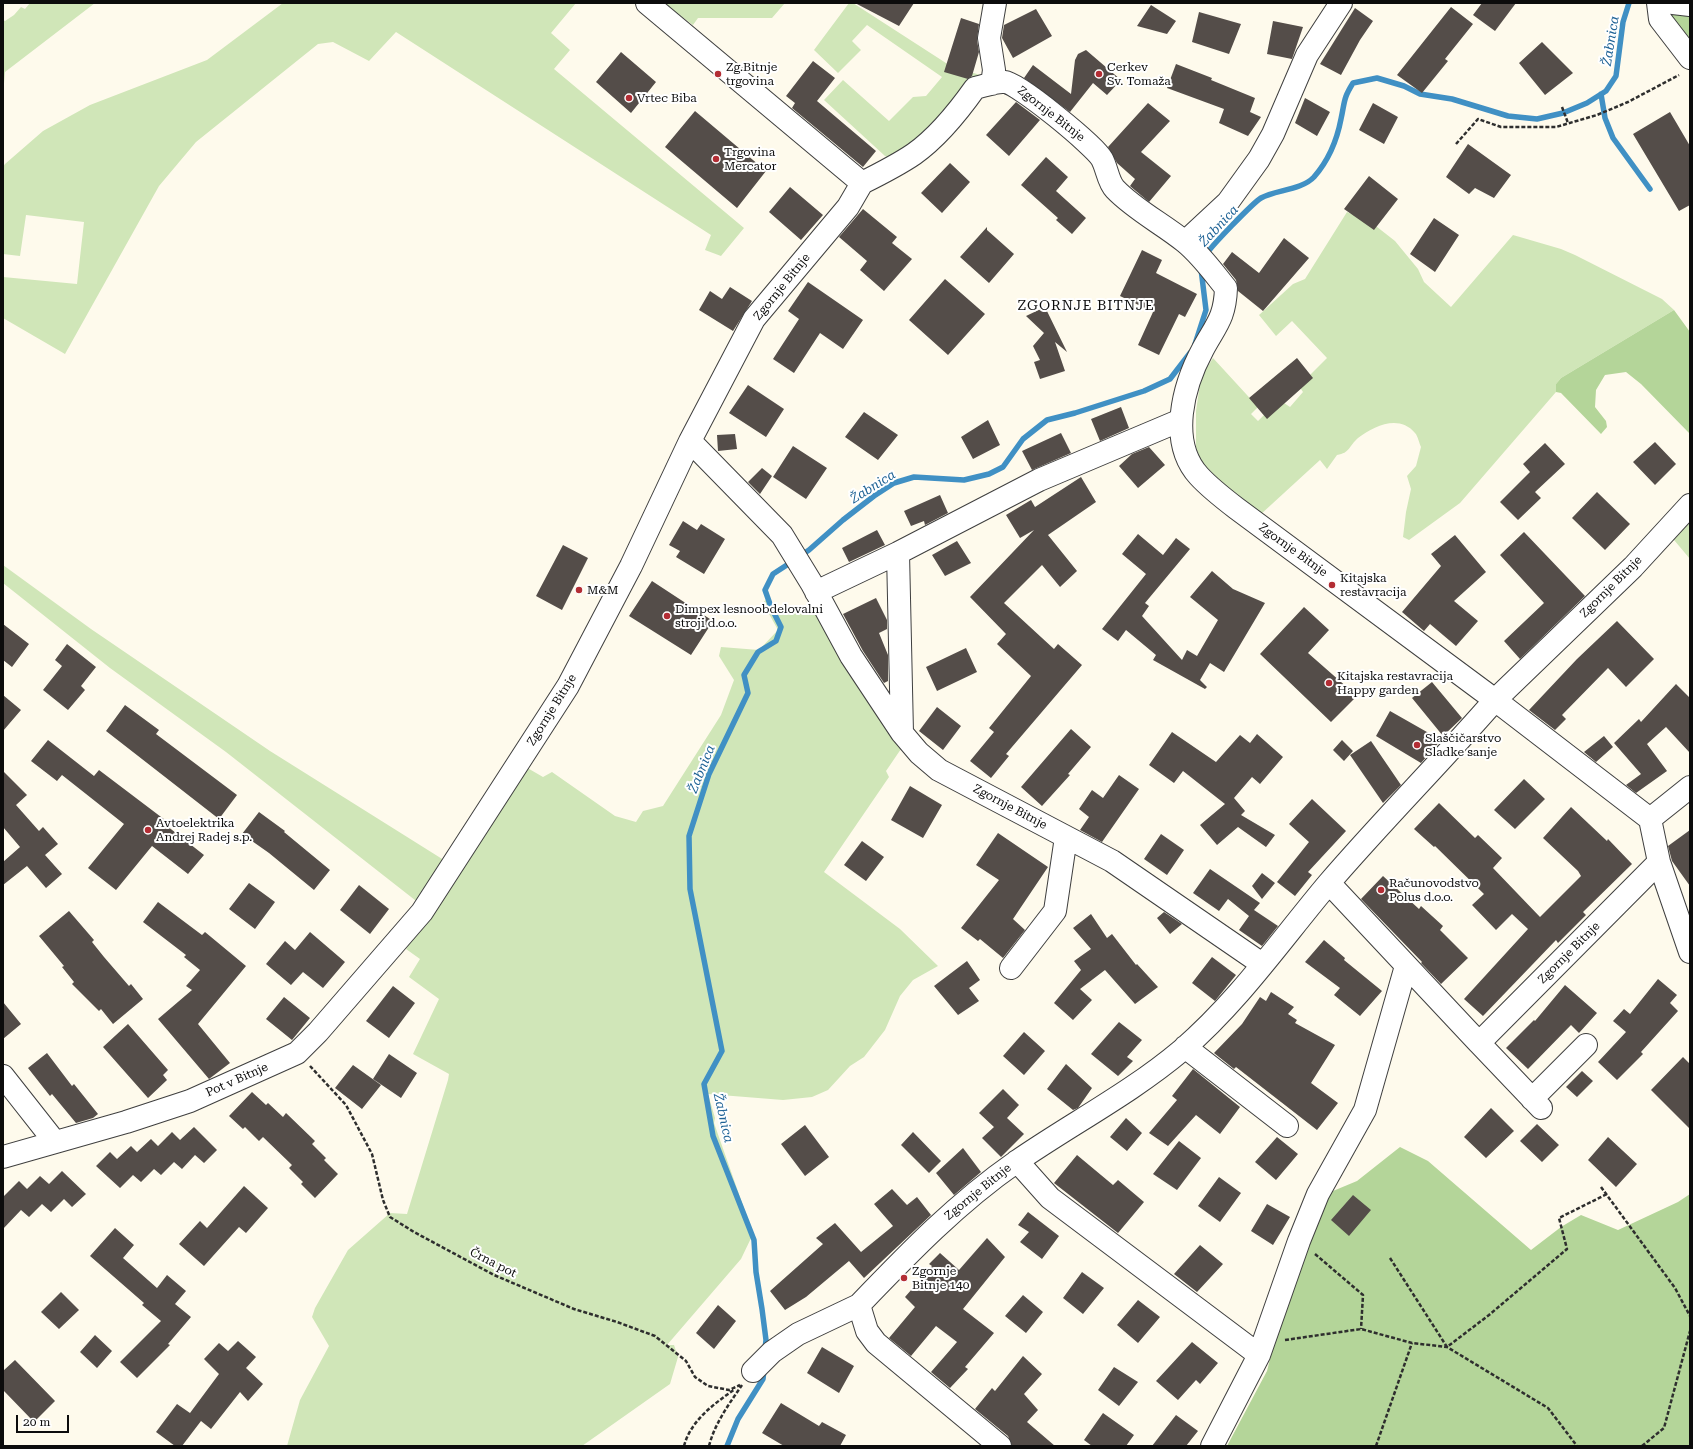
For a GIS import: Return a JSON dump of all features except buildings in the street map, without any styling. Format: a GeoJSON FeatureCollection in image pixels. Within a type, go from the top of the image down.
{"type":"FeatureCollection","features":[{"type":"Feature","properties":{"kind":"street"},"geometry":{"type":"LineString","coordinates":[[647,3],[862,183]]}},
{"type":"Feature","properties":{"kind":"street"},"geometry":{"type":"LineString","coordinates":[[992,84],[994,70],[989,38],[995,3]]}},
{"type":"Feature","properties":{"kind":"street"},"geometry":{"type":"LineString","coordinates":[[1190,246],[1228,202],[1259,159],[1273,134],[1307,55],[1341,3]]}},
{"type":"Feature","properties":{"kind":"street"},"geometry":{"type":"LineString","coordinates":[[1658,3],[1660,19],[1687,65]]}},
{"type":"Feature","properties":{"kind":"street"},"geometry":{"type":"LineString","coordinates":[[1673,3],[1690,5]]}},
{"type":"Feature","properties":{"kind":"street","name":"Zgornje Bitnje"},"geometry":{"type":"LineString","coordinates":[[382,960],[422,912],[568,686],[631,566],[690,441],[754,319],[848,207],[862,183],[913,155],[926,145],[966,102],[975,88],[1005,82],[1017,87],[1076,131],[1102,158],[1114,188],[1157,224],[1190,246],[1226,288],[1225,301],[1216,328],[1203,349],[1184,397],[1181,420],[1184,445],[1190,462],[1198,476],[1236,508],[1495,700],[1650,819]]}},
{"type":"Feature","properties":{"kind":"street"},"geometry":{"type":"LineString","coordinates":[[816,592],[898,553],[1039,480],[1181,420]]}},
{"type":"Feature","properties":{"kind":"street","name":"Zgornje Bitnje"},"geometry":{"type":"LineString","coordinates":[[690,441],[782,535],[852,656],[902,733],[919,753],[939,770],[1112,861],[1262,964]]}},
{"type":"Feature","properties":{"kind":"street","name":"Zgornje Bitnje"},"geometry":{"type":"LineString","coordinates":[[859,1305],[934,1228],[986,1184],[1018,1161],[1128,1090],[1185,1046],[1217,1016],[1329,883],[1495,700],[1633,567],[1690,505]]}},
{"type":"Feature","properties":{"kind":"street"},"geometry":{"type":"LineString","coordinates":[[898,553],[902,733]]}},
{"type":"Feature","properties":{"kind":"street"},"geometry":{"type":"LineString","coordinates":[[1690,787],[1650,819],[1659,862],[1690,952]]}},
{"type":"Feature","properties":{"kind":"street"},"geometry":{"type":"LineString","coordinates":[[1011,968],[1055,911],[1066,836]]}},
{"type":"Feature","properties":{"kind":"street","name":"Zgornje Bitnje"},"geometry":{"type":"LineString","coordinates":[[1479,1043],[1659,862]]}},
{"type":"Feature","properties":{"kind":"street"},"geometry":{"type":"LineString","coordinates":[[1329,883],[1537,1104],[1586,1045]]}},
{"type":"Feature","properties":{"kind":"street","name":"Pot v Bitnje"},"geometry":{"type":"LineString","coordinates":[[3,1157],[190,1101],[297,1053],[318,1032],[382,960]]}},
{"type":"Feature","properties":{"kind":"street"},"geometry":{"type":"LineString","coordinates":[[1212,1446],[1261,1349],[1299,1241],[1318,1194],[1365,1110],[1406,966]]}},
{"type":"Feature","properties":{"kind":"street"},"geometry":{"type":"LineString","coordinates":[[1185,1046],[1287,1126]]}},
{"type":"Feature","properties":{"kind":"street"},"geometry":{"type":"LineString","coordinates":[[3,1076],[55,1142]]}},
{"type":"Feature","properties":{"kind":"street"},"geometry":{"type":"LineString","coordinates":[[1018,1161],[1050,1198],[1261,1349]]}},
{"type":"Feature","properties":{"kind":"street"},"geometry":{"type":"LineString","coordinates":[[748,1377],[772,1352],[798,1334],[859,1305],[867,1331],[876,1343],[1000,1446]]}},
{"type":"Feature","properties":{"kind":"path"},"geometry":{"type":"LineString","coordinates":[[1456,144],[1478,119],[1501,127],[1556,127],[1597,115],[1628,102],[1687,65]]}},
{"type":"Feature","properties":{"kind":"path"},"geometry":{"type":"LineString","coordinates":[[1562,107],[1568,124]]}},
{"type":"Feature","properties":{"kind":"path","name":"Črna pot"},"geometry":{"type":"LineString","coordinates":[[297,1053],[324,1080],[346,1106],[372,1154],[383,1200],[390,1217],[414,1232],[494,1275],[574,1309],[617,1322],[655,1336],[686,1361],[695,1377],[708,1386],[730,1390],[748,1377]]}},
{"type":"Feature","properties":{"kind":"path"},"geometry":{"type":"LineString","coordinates":[[1601,1187],[1675,1288],[1690,1316]]}},
{"type":"Feature","properties":{"kind":"path"},"geometry":{"type":"LineString","coordinates":[[1447,1347],[1489,1315],[1567,1249],[1559,1218],[1607,1194]]}},
{"type":"Feature","properties":{"kind":"path"},"geometry":{"type":"LineString","coordinates":[[1299,1241],[1364,1295],[1361,1329]]}},
{"type":"Feature","properties":{"kind":"path"},"geometry":{"type":"LineString","coordinates":[[1390,1258],[1447,1347]]}},
{"type":"Feature","properties":{"kind":"path"},"geometry":{"type":"LineString","coordinates":[[1261,1349],[1361,1329],[1412,1343],[1447,1347],[1548,1408],[1577,1446]]}},
{"type":"Feature","properties":{"kind":"path"},"geometry":{"type":"LineString","coordinates":[[1642,1446],[1664,1428],[1690,1331]]}},
{"type":"Feature","properties":{"kind":"path"},"geometry":{"type":"LineString","coordinates":[[1376,1446],[1412,1343]]}},
{"type":"Feature","properties":{"kind":"path"},"geometry":{"type":"LineString","coordinates":[[684,1446],[686,1440],[704,1412],[748,1377]]}},
{"type":"Feature","properties":{"kind":"path"},"geometry":{"type":"LineString","coordinates":[[709,1446],[712,1435],[719,1422],[748,1377]]}},
{"type":"Feature","properties":{"kind":"green space"},"geometry":{"type":"Polygon","coordinates":[[[30,3],[95,3],[5,72],[3,95],[3,20],[5,21],[14,15],[21,7],[25,9],[30,3]]]}},
{"type":"Feature","properties":{"kind":"green space"},"geometry":{"type":"Polygon","coordinates":[[[283,3],[576,3],[551,33],[570,50],[554,69],[744,228],[721,256],[705,250],[711,235],[396,32],[369,61],[333,42],[318,44],[196,142],[159,186],[65,354],[3,318],[3,277],[77,284],[84,222],[26,215],[20,256],[3,254],[3,167],[5,164],[43,131],[90,105],[207,60],[283,3]]]}},
{"type":"Feature","properties":{"kind":"green space"},"geometry":{"type":"Polygon","coordinates":[[[663,3],[785,3],[772,18],[698,18],[693,25],[663,3]]]}},
{"type":"Feature","properties":{"kind":"green space"},"geometry":{"type":"Polygon","coordinates":[[[849,3],[853,3],[949,65],[980,75],[941,122],[893,160],[885,156],[824,100],[843,80],[889,121],[913,97],[926,96],[942,77],[867,25],[852,41],[861,50],[838,73],[814,50],[849,3]]]}},
{"type":"Feature","properties":{"kind":"green space"},"geometry":{"type":"Polygon","coordinates":[[[1673,9],[1690,11],[1690,45],[1669,16],[1673,9]]]}},
{"type":"Feature","properties":{"kind":"green space"},"geometry":{"type":"Polygon","coordinates":[[[1347,212],[1372,223],[1395,241],[1418,269],[1424,282],[1451,307],[1513,235],[1561,249],[1575,255],[1662,299],[1674,310],[1561,378],[1556,384],[1556,392],[1460,503],[1409,540],[1403,537],[1411,489],[1407,476],[1416,466],[1421,447],[1415,433],[1409,427],[1402,424],[1386,424],[1371,429],[1358,438],[1347,451],[1337,455],[1327,469],[1320,460],[1260,515],[1203,468],[1196,447],[1196,411],[1201,377],[1213,358],[1258,407],[1251,414],[1258,421],[1270,409],[1274,412],[1284,403],[1290,407],[1303,392],[1299,386],[1327,358],[1292,321],[1276,336],[1259,315],[1293,284],[1305,279],[1347,212]]]}},
{"type":"Feature","properties":{"kind":"green space"},"geometry":{"type":"Polygon","coordinates":[[[1674,310],[1690,332],[1690,434],[1641,384],[1626,372],[1605,375],[1596,390],[1595,407],[1606,421],[1607,427],[1601,434],[1561,393],[1556,392],[1556,384],[1561,378],[1674,310]]]}},
{"type":"Feature","properties":{"kind":"green space"},"geometry":{"type":"Polygon","coordinates":[[[1690,514],[1690,559],[1669,534],[1690,514]]]}},
{"type":"Feature","properties":{"kind":"green space"},"geometry":{"type":"Polygon","coordinates":[[[3,565],[91,629],[270,751],[447,862],[420,904],[226,752],[110,668],[3,583],[3,565]]]}},
{"type":"Feature","properties":{"kind":"green space"},"geometry":{"type":"Polygon","coordinates":[[[768,597],[778,612],[797,607],[805,615],[818,606],[901,749],[886,771],[889,777],[824,872],[900,929],[938,966],[913,980],[900,996],[885,1030],[864,1057],[850,1066],[828,1090],[812,1097],[783,1100],[708,1094],[715,1118],[714,1123],[753,1234],[741,1259],[667,1345],[674,1345],[678,1357],[670,1384],[582,1446],[287,1446],[300,1400],[329,1346],[312,1317],[315,1308],[348,1250],[390,1213],[407,1214],[448,1080],[449,1074],[413,1054],[439,999],[409,977],[420,959],[406,949],[524,766],[543,777],[552,772],[615,816],[636,822],[643,811],[663,806],[721,715],[734,680],[719,656],[721,647],[759,650],[778,630],[763,603],[768,597]]]}},
{"type":"Feature","properties":{"kind":"green space"},"geometry":{"type":"Polygon","coordinates":[[[1400,1147],[1428,1161],[1531,1250],[1561,1227],[1581,1215],[1618,1230],[1678,1202],[1690,1194],[1690,1446],[1227,1446],[1267,1371],[1290,1280],[1321,1196],[1357,1181],[1400,1147]]]}},
{"type":"Feature","properties":{"kind":"waterway","name":"Žabnica"},"geometry":{"type":"LineString","coordinates":[[1206,255],[1232,225],[1261,198],[1303,185],[1314,177],[1328,157],[1339,127],[1346,97],[1353,83],[1377,78],[1404,86],[1420,94],[1452,99],[1508,116],[1537,119],[1563,113],[1587,103],[1606,91],[1616,76],[1623,22],[1629,3]]}},
{"type":"Feature","properties":{"kind":"waterway"},"geometry":{"type":"LineString","coordinates":[[1601,94],[1605,118],[1613,138],[1650,189]]}},
{"type":"Feature","properties":{"kind":"waterway","name":"Žabnica"},"geometry":{"type":"LineString","coordinates":[[1195,344],[1206,310],[1201,269]]}},
{"type":"Feature","properties":{"kind":"waterway","name":"Žabnica"},"geometry":{"type":"LineString","coordinates":[[800,556],[843,520],[874,496],[894,483],[914,477],[964,480],[989,474],[1003,467],[1023,439],[1047,420],[1075,413],[1144,391],[1170,379],[1190,353]]}},
{"type":"Feature","properties":{"kind":"waterway","name":"Žabnica"},"geometry":{"type":"LineString","coordinates":[[765,1349],[766,1340],[756,1272],[754,1240],[713,1136],[704,1084],[722,1051],[690,889],[689,836],[709,774],[748,693],[744,675],[758,652],[776,641],[781,627],[771,607],[765,590],[773,574],[793,561]]}},
{"type":"Feature","properties":{"kind":"waterway"},"geometry":{"type":"LineString","coordinates":[[727,1446],[738,1419],[763,1379],[764,1370]]}},
{"type":"Feature","properties":{"kind":"place","name":"Zg.Bitnje trgovina"},"geometry":{"type":"Point","coordinates":[718,74]}},
{"type":"Feature","properties":{"kind":"place","name":"Cerkev Sv. Tomaža"},"geometry":{"type":"Point","coordinates":[1099,74]}},
{"type":"Feature","properties":{"kind":"place","name":"Vrtec Biba"},"geometry":{"type":"Point","coordinates":[629,98]}},
{"type":"Feature","properties":{"kind":"place","name":"Trgovina Mercator"},"geometry":{"type":"Point","coordinates":[716,159]}},
{"type":"Feature","properties":{"kind":"place","name":"Kitajska restavracija"},"geometry":{"type":"Point","coordinates":[1332,585]}},
{"type":"Feature","properties":{"kind":"place","name":"M&M"},"geometry":{"type":"Point","coordinates":[579,590]}},
{"type":"Feature","properties":{"kind":"place","name":"Dimpex lesnoobdelovalni stroji d.o.o."},"geometry":{"type":"Point","coordinates":[667,616]}},
{"type":"Feature","properties":{"kind":"place","name":"Kitajska restavracija Happy garden"},"geometry":{"type":"Point","coordinates":[1329,683]}},
{"type":"Feature","properties":{"kind":"place","name":"Slaščičarstvo Sladke sanje"},"geometry":{"type":"Point","coordinates":[1417,745]}},
{"type":"Feature","properties":{"kind":"place","name":"Avtoelektrika Andrej Radej s.p."},"geometry":{"type":"Point","coordinates":[148,830]}},
{"type":"Feature","properties":{"kind":"place","name":"Računovodstvo Polus d.o.o."},"geometry":{"type":"Point","coordinates":[1381,890]}},
{"type":"Feature","properties":{"kind":"place","name":"Zgornje Bitnje 140"},"geometry":{"type":"Point","coordinates":[904,1278]}},
{"type":"Feature","properties":{"kind":"district","name":"ZGORNJE BITNJE"},"geometry":{"type":"Point","coordinates":[1086,306]}}]}
